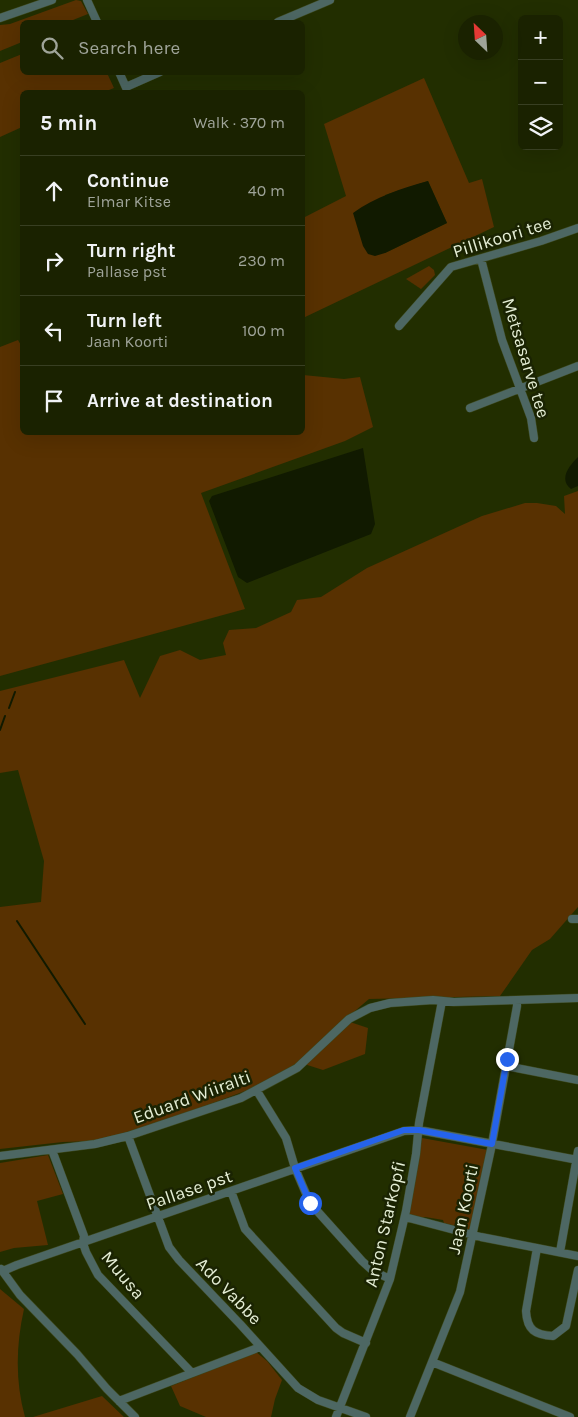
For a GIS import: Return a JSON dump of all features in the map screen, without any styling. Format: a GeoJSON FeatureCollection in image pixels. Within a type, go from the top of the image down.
{"type":"FeatureCollection","features":[{"type":"Feature","properties":{"kind":"street"},"geometry":{"type":"LineString","coordinates":[[0,18],[52,0]]}},
{"type":"Feature","properties":{"kind":"street"},"geometry":{"type":"LineString","coordinates":[[87,0],[96,20]]}},
{"type":"Feature","properties":{"kind":"street"},"geometry":{"type":"LineString","coordinates":[[283,20],[330,0]]}},
{"type":"Feature","properties":{"kind":"street"},"geometry":{"type":"LineString","coordinates":[[120,75],[127,90],[154,75]]}},
{"type":"Feature","properties":{"kind":"street","name":"Pillikoori tee"},"geometry":{"type":"LineString","coordinates":[[399,326],[451,266],[556,237],[578,228]]}},
{"type":"Feature","properties":{"kind":"street","name":"Metsasarve tee"},"geometry":{"type":"LineString","coordinates":[[481,259],[502,340],[531,418],[534,438]]}},
{"type":"Feature","properties":{"kind":"street"},"geometry":{"type":"LineString","coordinates":[[470,408],[578,366]]}},
{"type":"Feature","properties":{"kind":"street","name":"Eduard Wiiralti"},"geometry":{"type":"LineString","coordinates":[[0,1156],[95,1144],[128,1136],[241,1098],[297,1068],[311,1057],[349,1019],[365,1010],[390,1003],[578,998]]}},
{"type":"Feature","properties":{"kind":"street","name":"Jaan Koorti"},"geometry":{"type":"LineString","coordinates":[[410,1417],[460,1292],[492,1144],[517,1000]]}},
{"type":"Feature","properties":{"kind":"street","name":"Anton Starkopfi"},"geometry":{"type":"LineString","coordinates":[[336,1417],[390,1278],[405,1217],[442,1001]]}},
{"type":"Feature","properties":{"kind":"street"},"geometry":{"type":"LineString","coordinates":[[506,1066],[578,1080]]}},
{"type":"Feature","properties":{"kind":"street"},"geometry":{"type":"LineString","coordinates":[[257,1091],[286,1138],[295,1168],[310,1203],[362,1262],[373,1271],[390,1278]]}},
{"type":"Feature","properties":{"kind":"street","name":"Pallase pst"},"geometry":{"type":"LineString","coordinates":[[135,1417],[20,1295],[1,1270],[404,1130],[419,1130],[577,1160]]}},
{"type":"Feature","properties":{"kind":"street","name":"Ado Vabbe"},"geometry":{"type":"LineString","coordinates":[[128,1136],[174,1254],[298,1388],[318,1400],[366,1417]]}},
{"type":"Feature","properties":{"kind":"street","name":"Muusa"},"geometry":{"type":"LineString","coordinates":[[52,1150],[84,1236],[83,1242],[86,1252],[98,1275],[192,1373]]}},
{"type":"Feature","properties":{"kind":"street"},"geometry":{"type":"LineString","coordinates":[[560,1252],[578,1151]]}},
{"type":"Feature","properties":{"kind":"street"},"geometry":{"type":"LineString","coordinates":[[231,1191],[241,1221],[252,1239],[336,1328],[366,1343]]}},
{"type":"Feature","properties":{"kind":"street"},"geometry":{"type":"LineString","coordinates":[[405,1217],[473,1234],[578,1256]]}},
{"type":"Feature","properties":{"kind":"street"},"geometry":{"type":"LineString","coordinates":[[537,1248],[526,1311],[526,1322],[533,1331],[542,1335],[553,1336],[566,1326],[578,1270]]}},
{"type":"Feature","properties":{"kind":"street"},"geometry":{"type":"LineString","coordinates":[[119,1400],[260,1346]]}},
{"type":"Feature","properties":{"kind":"street"},"geometry":{"type":"LineString","coordinates":[[432,1362],[570,1417]]}},
{"type":"Feature","properties":{"kind":"shaded area"},"geometry":{"type":"Polygon","coordinates":[[[76,0],[81,1],[88,14],[73,20],[21,20],[76,0]]]}},
{"type":"Feature","properties":{"kind":"shaded area"},"geometry":{"type":"Polygon","coordinates":[[[20,20],[20,43],[0,51],[0,25],[20,20]]]}},
{"type":"Feature","properties":{"kind":"shaded area"},"geometry":{"type":"Polygon","coordinates":[[[20,55],[20,75],[108,75],[114,88],[109,90],[20,90],[20,128],[0,137],[0,63],[20,55]]]}},
{"type":"Feature","properties":{"kind":"shaded area"},"geometry":{"type":"Polygon","coordinates":[[[424,78],[469,183],[482,179],[494,227],[305,317],[305,217],[346,196],[324,124],[424,78]],[[428,181],[385,195],[385,253],[447,223],[428,181]]]}},
{"type":"Feature","properties":{"kind":"shaded area"},"geometry":{"type":"Polygon","coordinates":[[[428,181],[447,223],[385,253],[375,256],[368,254],[363,246],[353,213],[370,202],[428,181]]]}},
{"type":"Feature","properties":{"kind":"shaded area"},"geometry":{"type":"Polygon","coordinates":[[[429,266],[434,270],[435,275],[421,289],[406,279],[429,266]]]}},
{"type":"Feature","properties":{"kind":"shaded area"},"geometry":{"type":"Polygon","coordinates":[[[18,340],[20,344],[20,435],[305,435],[305,375],[344,379],[360,377],[373,427],[345,441],[201,493],[245,609],[0,676],[0,347],[18,340]]]}},
{"type":"Feature","properties":{"kind":"shaded area"},"geometry":{"type":"Polygon","coordinates":[[[363,448],[375,524],[371,534],[247,583],[238,577],[209,501],[212,496],[363,448]]]}},
{"type":"Feature","properties":{"kind":"shaded area"},"geometry":{"type":"Polygon","coordinates":[[[578,457],[578,486],[571,489],[565,481],[565,477],[569,468],[578,457]]]}},
{"type":"Feature","properties":{"kind":"shaded area"},"geometry":{"type":"Polygon","coordinates":[[[578,491],[578,907],[550,939],[532,950],[500,996],[369,999],[342,1022],[350,1022],[368,1028],[365,1054],[323,1070],[301,1063],[304,1059],[266,1082],[245,1091],[162,1122],[95,1141],[63,1142],[0,1149],[0,907],[41,902],[44,861],[18,770],[0,773],[0,691],[124,660],[140,698],[160,656],[180,650],[200,660],[226,655],[223,643],[229,630],[256,628],[291,612],[297,600],[321,597],[367,568],[482,516],[525,503],[556,506],[565,514],[564,496],[578,491]]]}},
{"type":"Feature","properties":{"kind":"shaded area"},"geometry":{"type":"Polygon","coordinates":[[[422,1138],[488,1150],[472,1230],[444,1223],[443,1220],[407,1215],[422,1138]]]}},
{"type":"Feature","properties":{"kind":"shaded area"},"geometry":{"type":"Polygon","coordinates":[[[48,1155],[63,1194],[37,1201],[48,1245],[14,1248],[0,1252],[0,1163],[48,1155]]]}},
{"type":"Feature","properties":{"kind":"shaded area"},"geometry":{"type":"Polygon","coordinates":[[[0,1289],[24,1309],[19,1336],[18,1376],[25,1417],[0,1417],[0,1289]]]}},
{"type":"Feature","properties":{"kind":"shaded area"},"geometry":{"type":"Polygon","coordinates":[[[256,1352],[267,1361],[282,1380],[271,1417],[206,1417],[180,1406],[171,1386],[256,1352]]]}},
{"type":"Feature","properties":{"kind":"shaded area"},"geometry":{"type":"Polygon","coordinates":[[[102,1396],[124,1417],[33,1417],[102,1396]]]}},
{"type":"Feature","properties":{"kind":"waterway"},"geometry":{"type":"LineString","coordinates":[[9,708],[15,692]]}},
{"type":"Feature","properties":{"kind":"waterway"},"geometry":{"type":"LineString","coordinates":[[0,730],[5,716]]}},
{"type":"Feature","properties":{"kind":"waterway"},"geometry":{"type":"LineString","coordinates":[[17,921],[85,1024]]}},
{"type":"Feature","properties":{"kind":"route"},"geometry":{"type":"LineString","coordinates":[[310,1203],[295,1168],[404,1130],[414,1129],[492,1144],[507,1059]]}}]}
